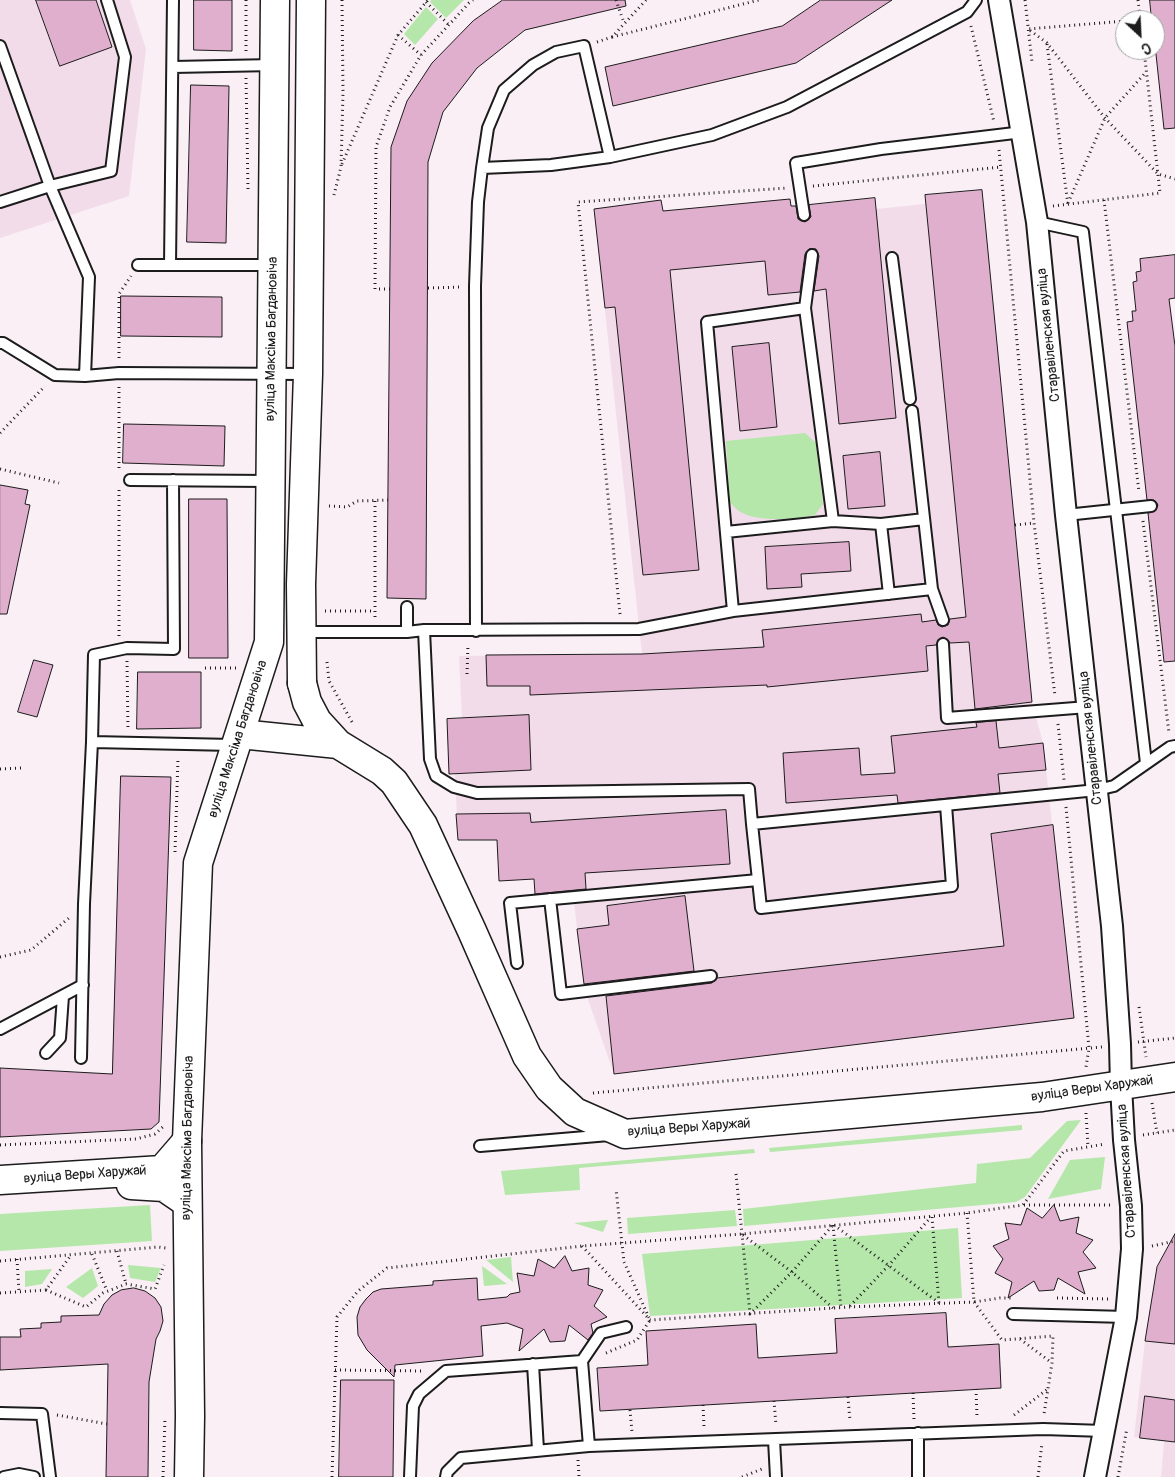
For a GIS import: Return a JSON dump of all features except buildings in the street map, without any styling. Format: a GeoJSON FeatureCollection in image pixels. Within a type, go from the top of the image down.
{"type":"FeatureCollection","features":[{"type":"Feature","properties":{"kind":"main road","name":"вуліца Максіма Багдановіча"},"geometry":{"type":"LineString","coordinates":[[189,1477],[190,1416],[186,1202],[198,863],[269,642],[275,0]]}},
{"type":"Feature","properties":{"kind":"main road"},"geometry":{"type":"LineString","coordinates":[[311,0],[308,374],[304,479],[312,632]]}},
{"type":"Feature","properties":{"kind":"main road"},"geometry":{"type":"LineString","coordinates":[[274,144],[282,155],[293,158],[305,152],[310,139]]}},
{"type":"Feature","properties":{"kind":"main road","name":"вуліца Веры Харужай"},"geometry":{"type":"LineString","coordinates":[[312,632],[302,683],[307,702],[317,721],[346,735],[394,782],[423,825],[527,1056],[549,1088],[575,1112],[625,1134],[1032,1098],[1175,1077]]}},
{"type":"Feature","properties":{"kind":"main road"},"geometry":{"type":"LineString","coordinates":[[238,739],[346,735]]}},
{"type":"Feature","properties":{"kind":"main road","name":"вуліца Веры Харужай"},"geometry":{"type":"LineString","coordinates":[[0,1180],[162,1170],[187,1141]]}},
{"type":"Feature","properties":{"kind":"main road","name":"вуліца Веры Харужай"},"geometry":{"type":"LineString","coordinates":[[0,1192],[78,1186],[147,1184],[164,1186],[186,1202]]}},
{"type":"Feature","properties":{"kind":"street","name":"Старавіленская вуліца"},"geometry":{"type":"LineString","coordinates":[[999,0],[1023,132],[1042,214],[1066,515],[1112,926],[1121,1086],[1132,1223],[1132,1249],[1126,1317],[1095,1477]]}},
{"type":"Feature","properties":{"kind":"lane"},"geometry":{"type":"LineString","coordinates":[[0,202],[50,186],[111,171],[125,58],[106,0]]}},
{"type":"Feature","properties":{"kind":"lane"},"geometry":{"type":"LineString","coordinates":[[170,265],[173,0]]}},
{"type":"Feature","properties":{"kind":"lane"},"geometry":{"type":"LineString","coordinates":[[482,168],[551,165],[610,157],[712,135],[787,107],[967,12],[976,0]]}},
{"type":"Feature","properties":{"kind":"lane"},"geometry":{"type":"LineString","coordinates":[[0,46],[50,186],[89,277],[85,376]]}},
{"type":"Feature","properties":{"kind":"lane"},"geometry":{"type":"LineString","coordinates":[[472,631],[475,286],[478,202],[488,128],[504,90],[532,64],[556,52],[584,46],[610,157]]}},
{"type":"Feature","properties":{"kind":"lane"},"geometry":{"type":"LineString","coordinates":[[173,67],[275,65]]}},
{"type":"Feature","properties":{"kind":"lane"},"geometry":{"type":"LineString","coordinates":[[804,215],[796,164],[882,149],[1023,132]]}},
{"type":"Feature","properties":{"kind":"lane"},"geometry":{"type":"LineString","coordinates":[[1042,214],[1083,232],[1146,764]]}},
{"type":"Feature","properties":{"kind":"lane"},"geometry":{"type":"LineString","coordinates":[[812,255],[805,308],[833,521]]}},
{"type":"Feature","properties":{"kind":"lane"},"geometry":{"type":"LineString","coordinates":[[892,258],[910,399]]}},
{"type":"Feature","properties":{"kind":"lane"},"geometry":{"type":"LineString","coordinates":[[138,265],[273,265]]}},
{"type":"Feature","properties":{"kind":"lane"},"geometry":{"type":"LineString","coordinates":[[733,611],[707,322],[805,308]]}},
{"type":"Feature","properties":{"kind":"lane"},"geometry":{"type":"LineString","coordinates":[[0,343],[4,343],[55,375],[85,376],[119,373],[308,374]]}},
{"type":"Feature","properties":{"kind":"lane"},"geometry":{"type":"LineString","coordinates":[[912,411],[932,590],[943,620]]}},
{"type":"Feature","properties":{"kind":"lane"},"geometry":{"type":"LineString","coordinates":[[130,480],[271,481]]}},
{"type":"Feature","properties":{"kind":"lane"},"geometry":{"type":"LineString","coordinates":[[81,1058],[84,904],[94,655],[123,649],[174,649],[173,480]]}},
{"type":"Feature","properties":{"kind":"lane"},"geometry":{"type":"LineString","coordinates":[[1066,515],[1146,506]]}},
{"type":"Feature","properties":{"kind":"lane"},"geometry":{"type":"LineString","coordinates":[[726,532],[833,521],[881,524],[924,519]]}},
{"type":"Feature","properties":{"kind":"lane"},"geometry":{"type":"LineString","coordinates":[[881,524],[889,594]]}},
{"type":"Feature","properties":{"kind":"lane"},"geometry":{"type":"LineString","coordinates":[[312,632],[639,629],[733,611],[932,590]]}},
{"type":"Feature","properties":{"kind":"lane"},"geometry":{"type":"LineString","coordinates":[[406,607],[407,632]]}},
{"type":"Feature","properties":{"kind":"lane"},"geometry":{"type":"LineString","coordinates":[[424,630],[430,759],[436,776],[454,787],[477,793],[749,789],[761,908],[952,886],[946,805]]}},
{"type":"Feature","properties":{"kind":"lane"},"geometry":{"type":"LineString","coordinates":[[942,644],[947,718],[1088,707]]}},
{"type":"Feature","properties":{"kind":"lane"},"geometry":{"type":"LineString","coordinates":[[92,742],[129,743],[238,739]]}},
{"type":"Feature","properties":{"kind":"lane"},"geometry":{"type":"LineString","coordinates":[[752,824],[1097,790],[1114,786],[1173,746]]}},
{"type":"Feature","properties":{"kind":"lane"},"geometry":{"type":"LineString","coordinates":[[517,963],[510,903],[758,880]]}},
{"type":"Feature","properties":{"kind":"lane"},"geometry":{"type":"LineString","coordinates":[[550,899],[560,994],[710,976]]}},
{"type":"Feature","properties":{"kind":"lane"},"geometry":{"type":"LineString","coordinates":[[0,1028],[83,985]]}},
{"type":"Feature","properties":{"kind":"lane"},"geometry":{"type":"LineString","coordinates":[[46,1053],[60,1038],[63,996]]}},
{"type":"Feature","properties":{"kind":"lane"},"geometry":{"type":"LineString","coordinates":[[480,1146],[625,1134]]}},
{"type":"Feature","properties":{"kind":"lane"},"geometry":{"type":"LineString","coordinates":[[1013,1314],[1126,1317]]}},
{"type":"Feature","properties":{"kind":"lane"},"geometry":{"type":"LineString","coordinates":[[589,1446],[582,1361],[601,1333],[626,1327]]}},
{"type":"Feature","properties":{"kind":"lane"},"geometry":{"type":"LineString","coordinates":[[410,1477],[413,1406],[419,1394],[446,1371],[582,1361]]}},
{"type":"Feature","properties":{"kind":"lane"},"geometry":{"type":"LineString","coordinates":[[533,1364],[538,1450]]}},
{"type":"Feature","properties":{"kind":"lane"},"geometry":{"type":"LineString","coordinates":[[0,1413],[42,1414],[50,1477]]}},
{"type":"Feature","properties":{"kind":"lane"},"geometry":{"type":"LineString","coordinates":[[446,1477],[446,1472],[461,1458],[589,1446],[1043,1429],[1104,1431]]}},
{"type":"Feature","properties":{"kind":"lane"},"geometry":{"type":"LineString","coordinates":[[918,1433],[918,1477]]}},
{"type":"Feature","properties":{"kind":"lane"},"geometry":{"type":"LineString","coordinates":[[774,1440],[776,1477]]}},
{"type":"Feature","properties":{"kind":"lane"},"geometry":{"type":"LineString","coordinates":[[4,1477],[19,1474],[34,1477]]}},
{"type":"Feature","properties":{"kind":"path"},"geometry":{"type":"LineString","coordinates":[[246,0],[248,198]]}},
{"type":"Feature","properties":{"kind":"path"},"geometry":{"type":"LineString","coordinates":[[342,0],[344,92]]}},
{"type":"Feature","properties":{"kind":"path"},"geometry":{"type":"LineString","coordinates":[[390,289],[375,289],[376,147],[390,107],[421,55],[448,24],[473,0]]}},
{"type":"Feature","properties":{"kind":"path"},"geometry":{"type":"LineString","coordinates":[[616,0],[624,23]]}},
{"type":"Feature","properties":{"kind":"path"},"geometry":{"type":"LineString","coordinates":[[612,37],[646,0]]}},
{"type":"Feature","properties":{"kind":"path"},"geometry":{"type":"LineString","coordinates":[[584,46],[612,37],[759,0]]}},
{"type":"Feature","properties":{"kind":"path"},"geometry":{"type":"LineString","coordinates":[[341,167],[398,35],[427,1],[448,24]]}},
{"type":"Feature","properties":{"kind":"path"},"geometry":{"type":"LineString","coordinates":[[587,1094],[1089,1048],[1057,710],[1034,523],[1001,167],[997,135],[967,12]]}},
{"type":"Feature","properties":{"kind":"path"},"geometry":{"type":"LineString","coordinates":[[1115,22],[1028,29],[1047,43],[1105,118],[1158,174],[1175,179]]}},
{"type":"Feature","properties":{"kind":"path"},"geometry":{"type":"LineString","coordinates":[[398,35],[421,55]]}},
{"type":"Feature","properties":{"kind":"path"},"geometry":{"type":"LineString","coordinates":[[1047,43],[1068,204]]}},
{"type":"Feature","properties":{"kind":"path"},"geometry":{"type":"LineString","coordinates":[[1042,214],[1068,204],[1160,194],[1145,60]]}},
{"type":"Feature","properties":{"kind":"path"},"geometry":{"type":"LineString","coordinates":[[1068,204],[1105,118],[1146,72]]}},
{"type":"Feature","properties":{"kind":"path"},"geometry":{"type":"LineString","coordinates":[[622,629],[578,202],[801,187],[1001,167]]}},
{"type":"Feature","properties":{"kind":"path"},"geometry":{"type":"LineString","coordinates":[[1104,200],[1146,506],[1173,746]]}},
{"type":"Feature","properties":{"kind":"path"},"geometry":{"type":"LineString","coordinates":[[119,473],[119,294],[138,265]]}},
{"type":"Feature","properties":{"kind":"path"},"geometry":{"type":"LineString","coordinates":[[428,288],[475,286]]}},
{"type":"Feature","properties":{"kind":"path"},"geometry":{"type":"LineString","coordinates":[[0,432],[55,375]]}},
{"type":"Feature","properties":{"kind":"path"},"geometry":{"type":"LineString","coordinates":[[0,469],[59,483]]}},
{"type":"Feature","properties":{"kind":"path"},"geometry":{"type":"LineString","coordinates":[[119,483],[123,649],[129,743]]}},
{"type":"Feature","properties":{"kind":"path"},"geometry":{"type":"LineString","coordinates":[[325,497],[329,506],[347,506],[357,501],[388,500]]}},
{"type":"Feature","properties":{"kind":"path"},"geometry":{"type":"LineString","coordinates":[[325,611],[375,611],[375,500]]}},
{"type":"Feature","properties":{"kind":"path"},"geometry":{"type":"LineString","coordinates":[[1015,525],[1034,523]]}},
{"type":"Feature","properties":{"kind":"path"},"geometry":{"type":"LineString","coordinates":[[325,602],[325,611],[312,632],[330,681],[346,735]]}},
{"type":"Feature","properties":{"kind":"path"},"geometry":{"type":"LineString","coordinates":[[467,674],[472,631]]}},
{"type":"Feature","properties":{"kind":"path"},"geometry":{"type":"LineString","coordinates":[[205,668],[246,668]]}},
{"type":"Feature","properties":{"kind":"path"},"geometry":{"type":"LineString","coordinates":[[0,770],[22,768]]}},
{"type":"Feature","properties":{"kind":"path"},"geometry":{"type":"LineString","coordinates":[[0,957],[31,950],[84,904]]}},
{"type":"Feature","properties":{"kind":"path"},"geometry":{"type":"LineString","coordinates":[[1144,1042],[1175,1038]]}},
{"type":"Feature","properties":{"kind":"path"},"geometry":{"type":"LineString","coordinates":[[1152,1097],[1156,1133],[1175,1130]]}},
{"type":"Feature","properties":{"kind":"path"},"geometry":{"type":"LineString","coordinates":[[1086,1109],[1088,1147]]}},
{"type":"Feature","properties":{"kind":"path"},"geometry":{"type":"LineString","coordinates":[[0,1146],[136,1139],[155,1134],[167,1123]]}},
{"type":"Feature","properties":{"kind":"path"},"geometry":{"type":"LineString","coordinates":[[1023,1205],[1064,1151],[1106,1144]]}},
{"type":"Feature","properties":{"kind":"path"},"geometry":{"type":"LineString","coordinates":[[736,1174],[750,1314]]}},
{"type":"Feature","properties":{"kind":"path"},"geometry":{"type":"LineString","coordinates":[[616,1189],[624,1262],[650,1320]]}},
{"type":"Feature","properties":{"kind":"path"},"geometry":{"type":"LineString","coordinates":[[332,1477],[334,1370],[338,1317],[358,1291],[387,1268],[582,1246],[742,1234],[967,1213],[1023,1205],[1119,1205]]}},
{"type":"Feature","properties":{"kind":"path"},"geometry":{"type":"LineString","coordinates":[[967,1213],[974,1302],[1002,1340],[1053,1336],[1052,1364],[1044,1414],[1038,1477]]}},
{"type":"Feature","properties":{"kind":"path"},"geometry":{"type":"LineString","coordinates":[[849,1307],[889,1266],[932,1216]]}},
{"type":"Feature","properties":{"kind":"path"},"geometry":{"type":"LineString","coordinates":[[932,1216],[939,1303]]}},
{"type":"Feature","properties":{"kind":"path"},"geometry":{"type":"LineString","coordinates":[[834,1225],[939,1303]]}},
{"type":"Feature","properties":{"kind":"path"},"geometry":{"type":"LineString","coordinates":[[750,1314],[792,1272],[834,1225]]}},
{"type":"Feature","properties":{"kind":"path"},"geometry":{"type":"LineString","coordinates":[[834,1225],[841,1308]]}},
{"type":"Feature","properties":{"kind":"path"},"geometry":{"type":"LineString","coordinates":[[742,1234],[792,1272],[834,1308]]}},
{"type":"Feature","properties":{"kind":"path"},"geometry":{"type":"LineString","coordinates":[[1151,1247],[1175,1241]]}},
{"type":"Feature","properties":{"kind":"path"},"geometry":{"type":"LineString","coordinates":[[582,1246],[650,1320]]}},
{"type":"Feature","properties":{"kind":"path"},"geometry":{"type":"LineString","coordinates":[[0,1261],[158,1247],[170,1248]]}},
{"type":"Feature","properties":{"kind":"path"},"geometry":{"type":"LineString","coordinates":[[117,1251],[126,1284]]}},
{"type":"Feature","properties":{"kind":"path"},"geometry":{"type":"LineString","coordinates":[[92,1254],[107,1291]]}},
{"type":"Feature","properties":{"kind":"path"},"geometry":{"type":"LineString","coordinates":[[46,1290],[71,1256]]}},
{"type":"Feature","properties":{"kind":"path"},"geometry":{"type":"LineString","coordinates":[[0,1293],[46,1290],[86,1307],[107,1291],[126,1284],[155,1289],[167,1257]]}},
{"type":"Feature","properties":{"kind":"path"},"geometry":{"type":"LineString","coordinates":[[17,1259],[19,1292]]}},
{"type":"Feature","properties":{"kind":"path"},"geometry":{"type":"LineString","coordinates":[[650,1320],[849,1307],[974,1302]]}},
{"type":"Feature","properties":{"kind":"path"},"geometry":{"type":"LineString","coordinates":[[601,1355],[636,1340],[650,1320]]}},
{"type":"Feature","properties":{"kind":"path"},"geometry":{"type":"LineString","coordinates":[[1020,1338],[1052,1364]]}},
{"type":"Feature","properties":{"kind":"path"},"geometry":{"type":"LineString","coordinates":[[334,1370],[423,1370],[431,1382]]}},
{"type":"Feature","properties":{"kind":"path"},"geometry":{"type":"LineString","coordinates":[[1021,1415],[1013,1416],[1049,1387]]}},
{"type":"Feature","properties":{"kind":"path"},"geometry":{"type":"LineString","coordinates":[[976,1389],[977,1417]]}},
{"type":"Feature","properties":{"kind":"path"},"geometry":{"type":"LineString","coordinates":[[913,1393],[914,1421]]}},
{"type":"Feature","properties":{"kind":"path"},"geometry":{"type":"LineString","coordinates":[[848,1397],[850,1424]]}},
{"type":"Feature","properties":{"kind":"path"},"geometry":{"type":"LineString","coordinates":[[767,1428],[776,1428],[774,1401]]}},
{"type":"Feature","properties":{"kind":"path"},"geometry":{"type":"LineString","coordinates":[[703,1405],[704,1431]]}},
{"type":"Feature","properties":{"kind":"path"},"geometry":{"type":"LineString","coordinates":[[630,1410],[632,1434],[641,1434]]}},
{"type":"Feature","properties":{"kind":"path"},"geometry":{"type":"LineString","coordinates":[[42,1414],[107,1424]]}},
{"type":"Feature","properties":{"kind":"path"},"geometry":{"type":"LineString","coordinates":[[1037,1414],[1044,1414]]}},
{"type":"Feature","properties":{"kind":"path"},"geometry":{"type":"LineString","coordinates":[[968,1417],[986,1416]]}},
{"type":"Feature","properties":{"kind":"path"},"geometry":{"type":"LineString","coordinates":[[905,1421],[923,1420]]}},
{"type":"Feature","properties":{"kind":"path"},"geometry":{"type":"LineString","coordinates":[[163,1431],[163,1477]]}},
{"type":"Feature","properties":{"kind":"path"},"geometry":{"type":"LineString","coordinates":[[742,1477],[775,1464]]}},
{"type":"Feature","properties":{"kind":"shaded area"},"geometry":{"type":"Polygon","coordinates":[[[0,0],[130,0],[146,49],[129,196],[0,238],[0,0]]]}},
{"type":"Feature","properties":{"kind":"shaded area"},"geometry":{"type":"Polygon","coordinates":[[[982,190],[1032,702],[1043,743],[1074,1018],[614,1074],[584,988],[573,894],[535,896],[534,879],[499,881],[497,840],[458,840],[455,774],[449,774],[447,719],[462,718],[459,656],[642,654],[594,209],[661,200],[663,211],[790,199],[792,216],[818,214],[818,204],[875,198],[876,209],[925,204],[925,195],[982,190]]]}},
{"type":"Feature","properties":{"kind":"shaded area"},"geometry":{"type":"Polygon","coordinates":[[[1175,1244],[1175,1477],[1161,1477],[1164,1441],[1134,1437],[1145,1341],[1157,1267],[1163,1256],[1175,1244]]]}},
{"type":"Feature","properties":{"kind":"green space"},"geometry":{"type":"Polygon","coordinates":[[[431,0],[464,0],[446,18],[430,2],[431,0]]]}},
{"type":"Feature","properties":{"kind":"green space"},"geometry":{"type":"Polygon","coordinates":[[[426,7],[438,19],[415,45],[404,34],[426,7]]]}},
{"type":"Feature","properties":{"kind":"green space"},"geometry":{"type":"Polygon","coordinates":[[[805,433],[816,443],[823,504],[815,515],[787,519],[766,519],[747,515],[739,511],[730,502],[726,441],[805,433]]]}},
{"type":"Feature","properties":{"kind":"green space"},"geometry":{"type":"Polygon","coordinates":[[[1081,1120],[1025,1197],[1016,1202],[744,1226],[743,1209],[976,1183],[977,1164],[1030,1158],[1067,1121],[1081,1120]]]}},
{"type":"Feature","properties":{"kind":"green space"},"geometry":{"type":"Polygon","coordinates":[[[1022,1125],[1022,1130],[770,1152],[769,1148],[1022,1125]]]}},
{"type":"Feature","properties":{"kind":"green space"},"geometry":{"type":"Polygon","coordinates":[[[754,1149],[755,1153],[579,1168],[580,1190],[505,1195],[501,1171],[754,1149]]]}},
{"type":"Feature","properties":{"kind":"green space"},"geometry":{"type":"Polygon","coordinates":[[[1105,1157],[1101,1189],[1048,1199],[1070,1160],[1105,1157]]]}},
{"type":"Feature","properties":{"kind":"green space"},"geometry":{"type":"Polygon","coordinates":[[[150,1205],[152,1241],[0,1251],[0,1214],[150,1205]]]}},
{"type":"Feature","properties":{"kind":"green space"},"geometry":{"type":"Polygon","coordinates":[[[735,1210],[737,1226],[628,1234],[627,1218],[735,1210]]]}},
{"type":"Feature","properties":{"kind":"green space"},"geometry":{"type":"Polygon","coordinates":[[[608,1220],[603,1232],[574,1223],[608,1220]]]}},
{"type":"Feature","properties":{"kind":"green space"},"geometry":{"type":"Polygon","coordinates":[[[958,1228],[962,1298],[650,1316],[642,1254],[958,1228]]]}},
{"type":"Feature","properties":{"kind":"green space"},"geometry":{"type":"Polygon","coordinates":[[[511,1257],[513,1282],[486,1260],[511,1257]]]}},
{"type":"Feature","properties":{"kind":"green space"},"geometry":{"type":"Polygon","coordinates":[[[128,1265],[161,1268],[155,1282],[130,1278],[128,1265]]]}},
{"type":"Feature","properties":{"kind":"green space"},"geometry":{"type":"Polygon","coordinates":[[[482,1266],[507,1284],[484,1286],[482,1266]]]}},
{"type":"Feature","properties":{"kind":"green space"},"geometry":{"type":"Polygon","coordinates":[[[92,1268],[98,1286],[83,1298],[66,1287],[92,1268]]]}},
{"type":"Feature","properties":{"kind":"green space"},"geometry":{"type":"Polygon","coordinates":[[[52,1269],[42,1284],[25,1287],[25,1271],[52,1269]]]}}]}
